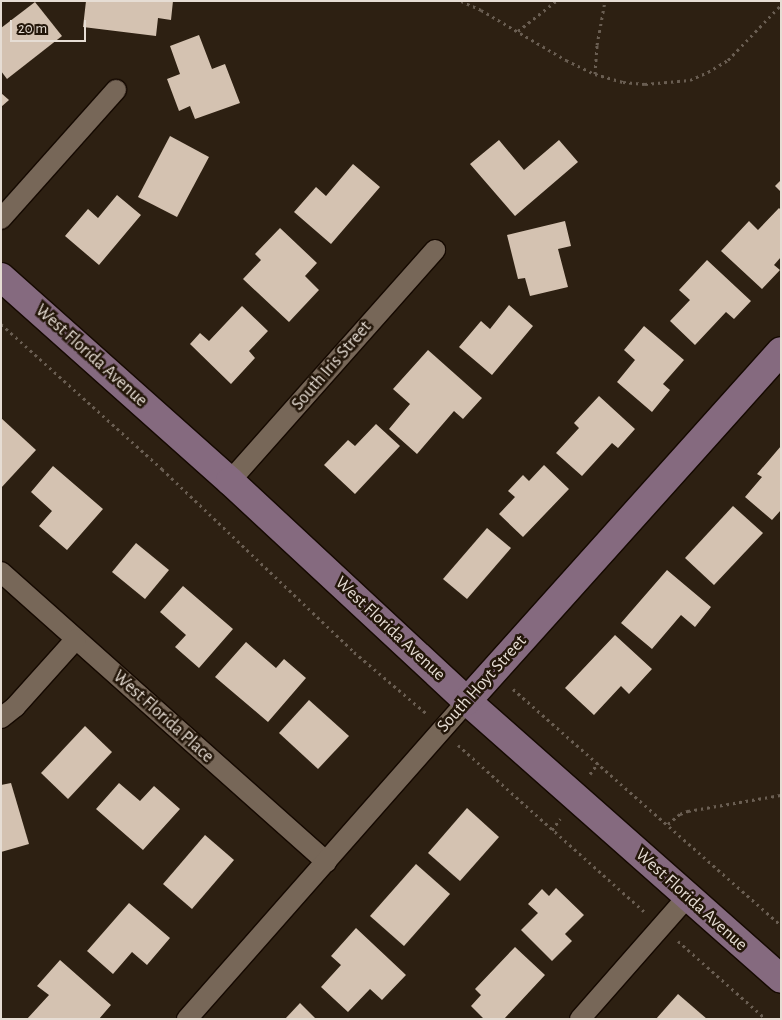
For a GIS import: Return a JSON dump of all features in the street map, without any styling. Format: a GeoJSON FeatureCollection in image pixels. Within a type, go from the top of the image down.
{"type":"FeatureCollection","features":[{"type":"Feature","properties":{"kind":"street"},"geometry":{"type":"LineString","coordinates":[[1,218],[116,90]]}},
{"type":"Feature","properties":{"kind":"street","name":"South Iris Street"},"geometry":{"type":"LineString","coordinates":[[230,481],[435,250]]}},
{"type":"Feature","properties":{"kind":"street","name":"West Florida Avenue"},"geometry":{"type":"LineString","coordinates":[[1,277],[230,481],[467,701],[781,979]]}},
{"type":"Feature","properties":{"kind":"street","name":"South Hoyt Street"},"geometry":{"type":"LineString","coordinates":[[187,1019],[442,729],[781,351]]}},
{"type":"Feature","properties":{"kind":"street","name":"West Florida Place"},"geometry":{"type":"LineString","coordinates":[[1,572],[326,862]]}},
{"type":"Feature","properties":{"kind":"street"},"geometry":{"type":"LineString","coordinates":[[1,718],[15,707],[76,639]]}},
{"type":"Feature","properties":{"kind":"street"},"geometry":{"type":"LineString","coordinates":[[580,1019],[688,896]]}},
{"type":"Feature","properties":{"kind":"path"},"geometry":{"type":"LineString","coordinates":[[461,1],[518,31],[566,60],[595,74],[623,82],[645,84],[690,80],[728,60],[781,5]]}},
{"type":"Feature","properties":{"kind":"path"},"geometry":{"type":"LineString","coordinates":[[518,31],[556,1]]}},
{"type":"Feature","properties":{"kind":"path"},"geometry":{"type":"LineString","coordinates":[[595,74],[596,45],[605,1]]}},
{"type":"Feature","properties":{"kind":"path"},"geometry":{"type":"LineString","coordinates":[[1,324],[162,469],[354,652],[416,703],[552,830]]}},
{"type":"Feature","properties":{"kind":"path"},"geometry":{"type":"LineString","coordinates":[[493,672],[781,925]]}},
{"type":"Feature","properties":{"kind":"path"},"geometry":{"type":"LineString","coordinates":[[668,824],[680,814],[688,811],[781,794]]}},
{"type":"Feature","properties":{"kind":"building"},"geometry":{"type":"Polygon","coordinates":[[[86,1],[173,1],[171,20],[158,18],[156,36],[83,27],[86,1]]]}},
{"type":"Feature","properties":{"kind":"building"},"geometry":{"type":"Polygon","coordinates":[[[35,2],[62,36],[7,79],[1,71],[1,28],[35,2]]]}},
{"type":"Feature","properties":{"kind":"building"},"geometry":{"type":"Polygon","coordinates":[[[199,35],[212,69],[225,64],[240,103],[195,119],[190,106],[179,111],[167,79],[180,74],[170,46],[199,35]]]}},
{"type":"Feature","properties":{"kind":"building"},"geometry":{"type":"Polygon","coordinates":[[[1,93],[9,100],[1,107],[1,93]]]}},
{"type":"Feature","properties":{"kind":"building"},"geometry":{"type":"Polygon","coordinates":[[[170,136],[209,157],[177,217],[138,197],[170,136]]]}},
{"type":"Feature","properties":{"kind":"building"},"geometry":{"type":"Polygon","coordinates":[[[499,140],[524,170],[559,140],[578,162],[515,216],[470,164],[499,140]]]}},
{"type":"Feature","properties":{"kind":"building"},"geometry":{"type":"Polygon","coordinates":[[[353,164],[380,187],[331,244],[294,212],[316,187],[326,196],[353,164]]]}},
{"type":"Feature","properties":{"kind":"building"},"geometry":{"type":"Polygon","coordinates":[[[781,180],[781,192],[775,186],[781,180]]]}},
{"type":"Feature","properties":{"kind":"building"},"geometry":{"type":"Polygon","coordinates":[[[117,195],[141,215],[99,265],[65,236],[88,209],[98,218],[117,195]]]}},
{"type":"Feature","properties":{"kind":"building"},"geometry":{"type":"Polygon","coordinates":[[[779,208],[781,210],[781,257],[774,265],[780,270],[762,289],[721,251],[749,221],[758,230],[779,208]]]}},
{"type":"Feature","properties":{"kind":"building"},"geometry":{"type":"Polygon","coordinates":[[[565,221],[571,246],[558,249],[568,287],[530,296],[525,278],[518,279],[507,235],[565,221]]]}},
{"type":"Feature","properties":{"kind":"building"},"geometry":{"type":"Polygon","coordinates":[[[280,228],[317,263],[305,276],[319,290],[289,322],[243,279],[261,260],[255,254],[280,228]]]}},
{"type":"Feature","properties":{"kind":"building"},"geometry":{"type":"Polygon","coordinates":[[[707,260],[751,301],[734,319],[726,312],[695,345],[670,321],[690,300],[679,290],[707,260]]]}},
{"type":"Feature","properties":{"kind":"building"},"geometry":{"type":"Polygon","coordinates":[[[509,305],[533,326],[492,375],[459,347],[481,321],[490,329],[509,305]]]}},
{"type":"Feature","properties":{"kind":"building"},"geometry":{"type":"Polygon","coordinates":[[[242,306],[268,331],[249,351],[255,358],[231,384],[190,344],[200,333],[209,341],[242,306]]]}},
{"type":"Feature","properties":{"kind":"building"},"geometry":{"type":"Polygon","coordinates":[[[644,326],[684,360],[663,384],[670,390],[652,412],[617,382],[635,360],[624,350],[644,326]]]}},
{"type":"Feature","properties":{"kind":"building"},"geometry":{"type":"Polygon","coordinates":[[[428,350],[482,398],[463,419],[454,411],[417,454],[389,429],[410,404],[393,389],[428,350]]]}},
{"type":"Feature","properties":{"kind":"building"},"geometry":{"type":"Polygon","coordinates":[[[599,396],[635,429],[618,448],[612,443],[582,476],[556,453],[579,428],[574,423],[599,396]]]}},
{"type":"Feature","properties":{"kind":"building"},"geometry":{"type":"Polygon","coordinates":[[[1,418],[36,450],[1,488],[1,418]]]}},
{"type":"Feature","properties":{"kind":"building"},"geometry":{"type":"Polygon","coordinates":[[[376,424],[400,446],[355,494],[324,465],[348,440],[355,446],[376,424]]]}},
{"type":"Feature","properties":{"kind":"building"},"geometry":{"type":"Polygon","coordinates":[[[781,446],[781,510],[772,520],[745,497],[762,477],[757,474],[781,446]]]}},
{"type":"Feature","properties":{"kind":"building"},"geometry":{"type":"Polygon","coordinates":[[[544,465],[569,489],[523,537],[499,514],[515,497],[508,491],[523,475],[529,481],[544,465]]]}},
{"type":"Feature","properties":{"kind":"building"},"geometry":{"type":"Polygon","coordinates":[[[53,466],[103,509],[67,550],[39,526],[52,511],[31,492],[53,466]]]}},
{"type":"Feature","properties":{"kind":"building"},"geometry":{"type":"Polygon","coordinates":[[[733,506],[763,533],[714,585],[685,558],[733,506]]]}},
{"type":"Feature","properties":{"kind":"building"},"geometry":{"type":"Polygon","coordinates":[[[487,528],[511,548],[467,599],[443,579],[487,528]]]}},
{"type":"Feature","properties":{"kind":"building"},"geometry":{"type":"Polygon","coordinates":[[[136,543],[169,570],[145,599],[112,572],[136,543]]]}},
{"type":"Feature","properties":{"kind":"building"},"geometry":{"type":"Polygon","coordinates":[[[667,570],[711,607],[695,627],[681,615],[652,649],[621,623],[667,570]]]}},
{"type":"Feature","properties":{"kind":"building"},"geometry":{"type":"Polygon","coordinates":[[[183,586],[233,629],[199,668],[175,647],[186,635],[160,612],[183,586]]]}},
{"type":"Feature","properties":{"kind":"building"},"geometry":{"type":"Polygon","coordinates":[[[615,635],[652,669],[629,694],[621,686],[594,715],[565,688],[615,635]]]}},
{"type":"Feature","properties":{"kind":"building"},"geometry":{"type":"Polygon","coordinates":[[[246,642],[276,668],[284,659],[306,678],[268,722],[215,677],[246,642]]]}},
{"type":"Feature","properties":{"kind":"building"},"geometry":{"type":"Polygon","coordinates":[[[309,700],[349,736],[318,769],[279,733],[309,700]]]}},
{"type":"Feature","properties":{"kind":"building"},"geometry":{"type":"Polygon","coordinates":[[[85,726],[112,752],[68,799],[41,773],[85,726]]]}},
{"type":"Feature","properties":{"kind":"building"},"geometry":{"type":"Polygon","coordinates":[[[11,783],[29,844],[1,852],[1,785],[11,783]]]}},
{"type":"Feature","properties":{"kind":"building"},"geometry":{"type":"Polygon","coordinates":[[[119,783],[140,801],[154,786],[180,809],[143,850],[96,809],[119,783]]]}},
{"type":"Feature","properties":{"kind":"building"},"geometry":{"type":"Polygon","coordinates":[[[467,808],[499,837],[460,881],[428,853],[467,808]]]}},
{"type":"Feature","properties":{"kind":"building"},"geometry":{"type":"Polygon","coordinates":[[[205,835],[234,860],[192,909],[163,884],[205,835]]]}},
{"type":"Feature","properties":{"kind":"building"},"geometry":{"type":"Polygon","coordinates":[[[416,864],[450,894],[404,946],[370,916],[416,864]]]}},
{"type":"Feature","properties":{"kind":"building"},"geometry":{"type":"Polygon","coordinates":[[[556,888],[584,915],[565,934],[572,941],[552,961],[521,930],[538,913],[528,904],[542,889],[549,896],[556,888]]]}},
{"type":"Feature","properties":{"kind":"building"},"geometry":{"type":"Polygon","coordinates":[[[129,903],[170,938],[147,965],[132,952],[113,974],[87,951],[129,903]]]}},
{"type":"Feature","properties":{"kind":"building"},"geometry":{"type":"Polygon","coordinates":[[[356,928],[406,975],[382,1000],[370,989],[348,1012],[321,987],[341,965],[331,956],[356,928]]]}},
{"type":"Feature","properties":{"kind":"building"},"geometry":{"type":"Polygon","coordinates":[[[515,947],[545,975],[504,1019],[484,1019],[471,1006],[481,995],[475,989],[515,947]]]}},
{"type":"Feature","properties":{"kind":"building"},"geometry":{"type":"Polygon","coordinates":[[[60,960],[111,1005],[99,1019],[27,1019],[49,995],[37,986],[60,960]]]}},
{"type":"Feature","properties":{"kind":"building"},"geometry":{"type":"Polygon","coordinates":[[[678,994],[707,1019],[656,1019],[678,994]]]}},
{"type":"Feature","properties":{"kind":"building"},"geometry":{"type":"Polygon","coordinates":[[[300,1003],[316,1019],[285,1019],[300,1003]]]}}]}
